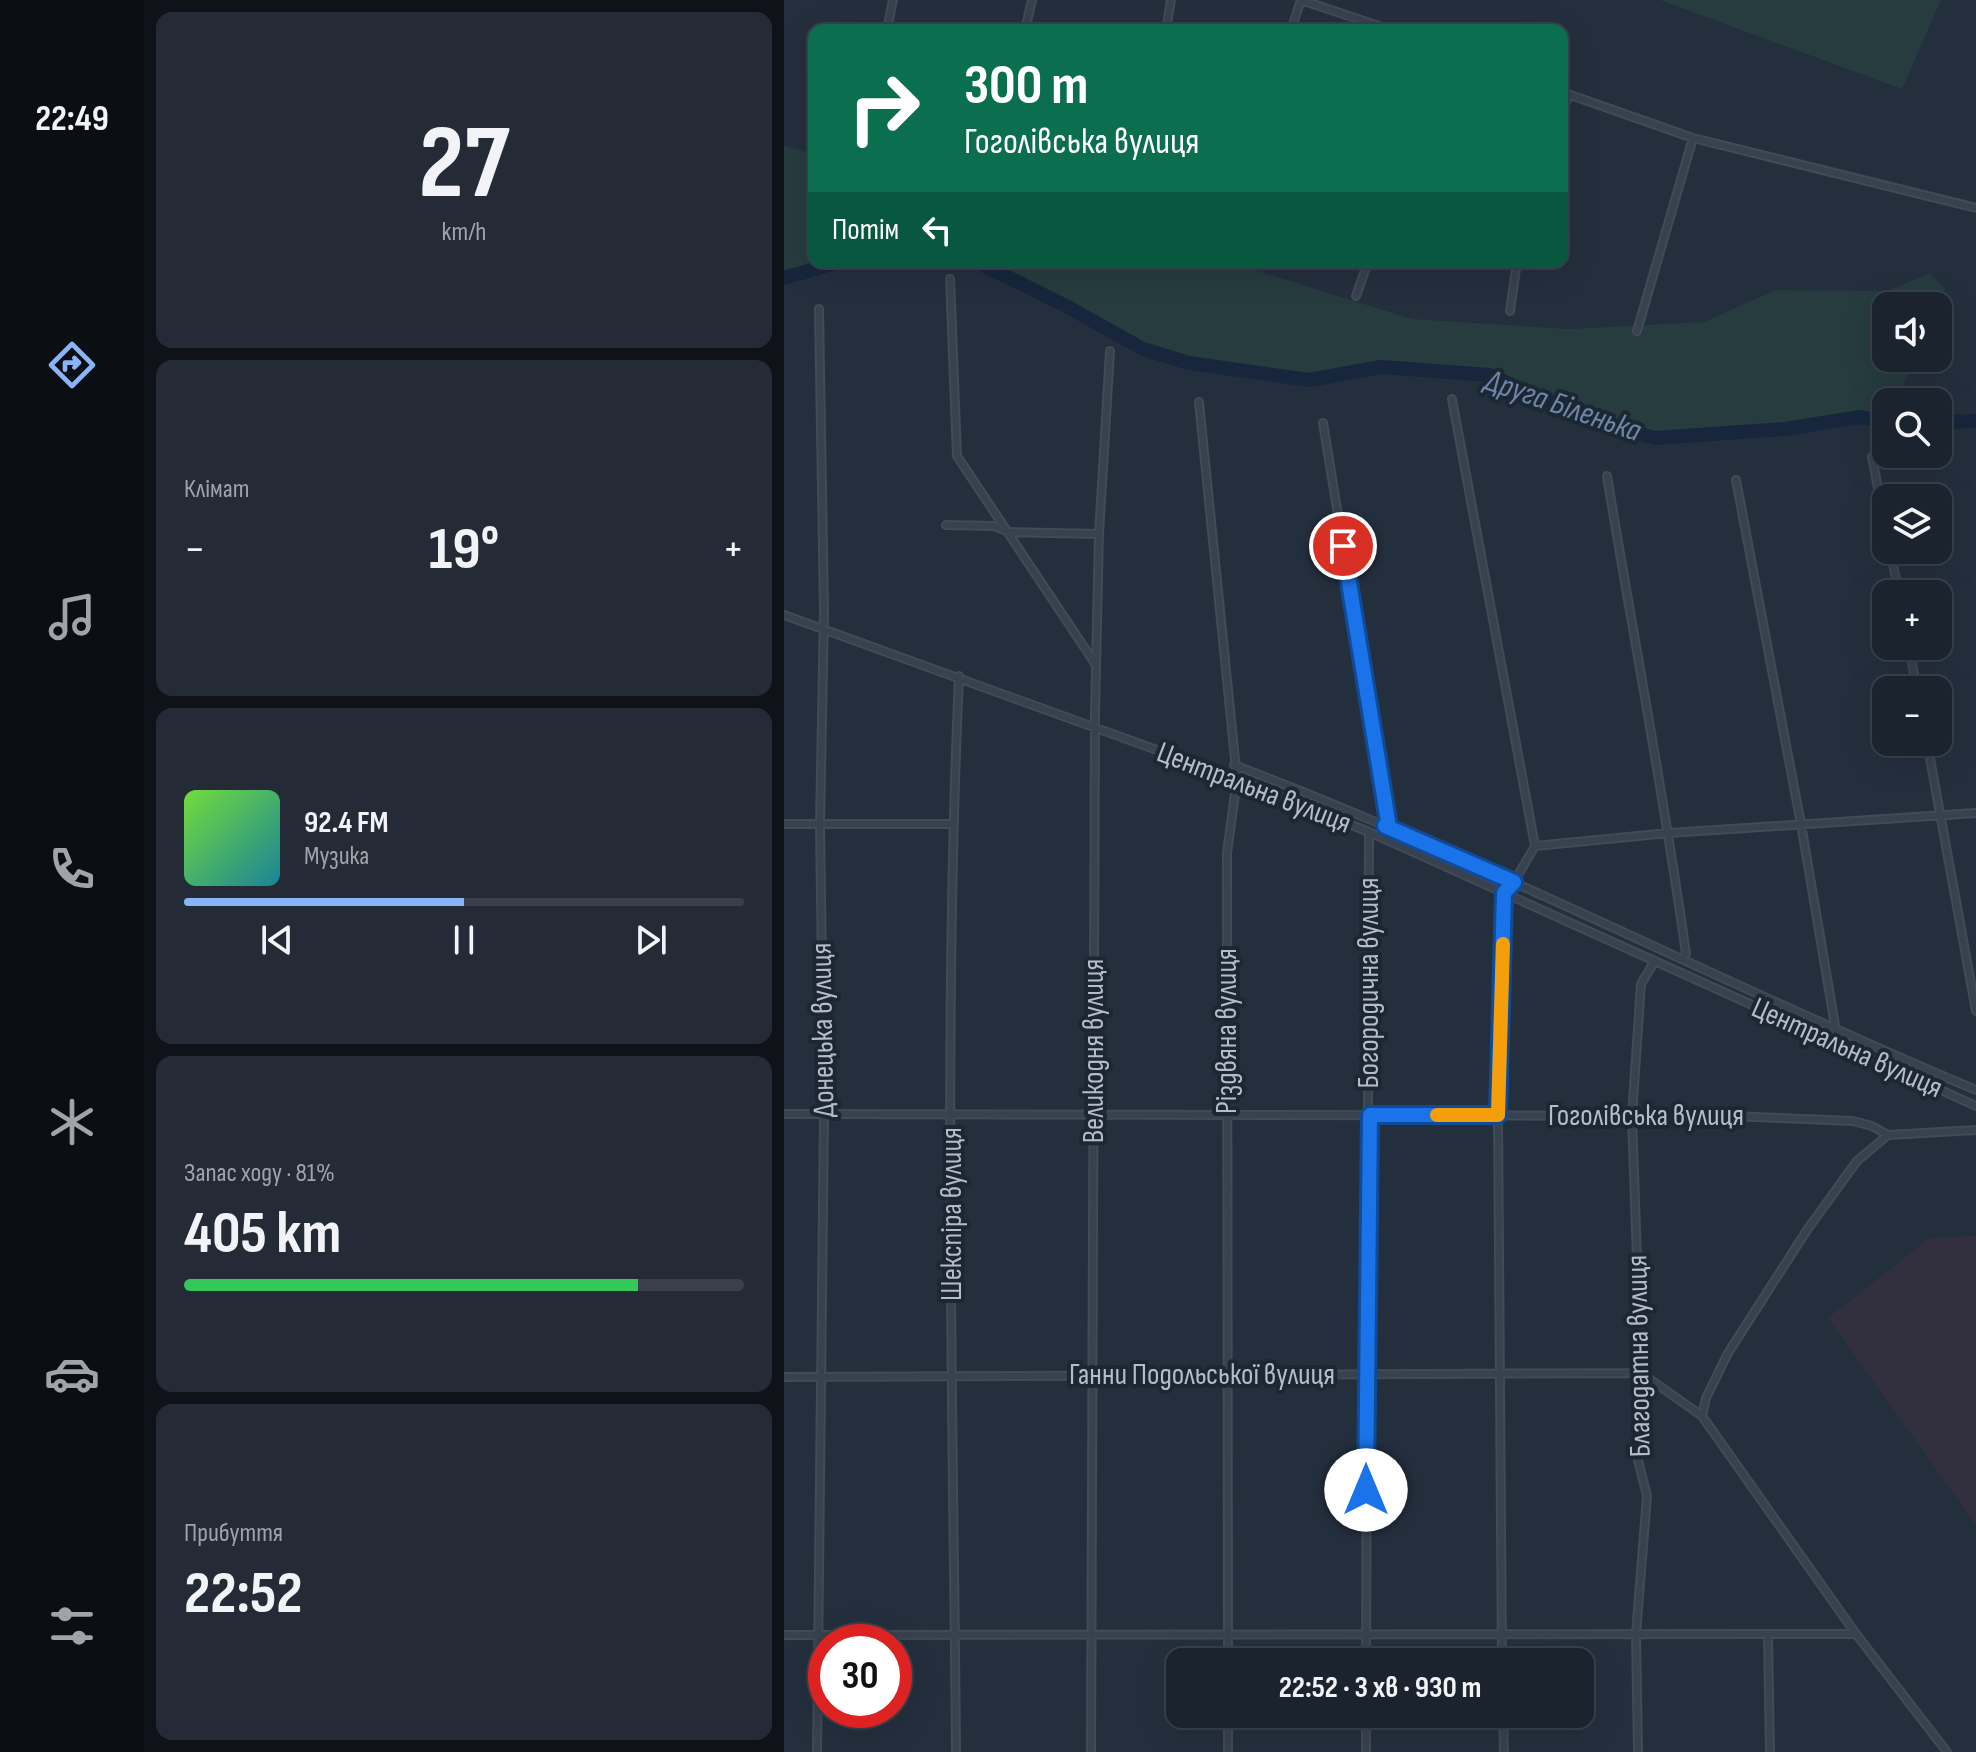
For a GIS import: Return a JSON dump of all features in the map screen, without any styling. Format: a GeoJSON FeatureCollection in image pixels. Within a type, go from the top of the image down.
{"type":"FeatureCollection","features":[{"type":"Feature","properties":{"kind":"street"},"geometry":{"type":"LineString","coordinates":[[888,24],[893,0]]}},
{"type":"Feature","properties":{"kind":"street"},"geometry":{"type":"LineString","coordinates":[[1026,24],[1032,0]]}},
{"type":"Feature","properties":{"kind":"street"},"geometry":{"type":"LineString","coordinates":[[1167,24],[1171,0]]}},
{"type":"Feature","properties":{"kind":"street"},"geometry":{"type":"LineString","coordinates":[[1293,24],[1301,0],[1373,24]]}},
{"type":"Feature","properties":{"kind":"street"},"geometry":{"type":"LineString","coordinates":[[1568,94],[1693,138],[1976,208]]}},
{"type":"Feature","properties":{"kind":"street"},"geometry":{"type":"LineString","coordinates":[[1637,331],[1693,138]]}},
{"type":"Feature","properties":{"kind":"street"},"geometry":{"type":"LineString","coordinates":[[1356,296],[1366,268]]}},
{"type":"Feature","properties":{"kind":"street"},"geometry":{"type":"LineString","coordinates":[[1510,311],[1516,268]]}},
{"type":"Feature","properties":{"kind":"street"},"geometry":{"type":"LineString","coordinates":[[950,279],[957,456],[1096,665]]}},
{"type":"Feature","properties":{"kind":"street","name":"Донецька вулиця"},"geometry":{"type":"LineString","coordinates":[[818,1624],[824,1114],[819,309]]}},
{"type":"Feature","properties":{"kind":"street","name":"Великодня вулиця"},"geometry":{"type":"LineString","coordinates":[[1091,1752],[1096,665],[1099,534],[1110,351]]}},
{"type":"Feature","properties":{"kind":"street"},"geometry":{"type":"LineString","coordinates":[[1452,399],[1535,846],[1504,893],[1498,1115],[1502,1648]]}},
{"type":"Feature","properties":{"kind":"street","name":"Різдвяна вулиця"},"geometry":{"type":"LineString","coordinates":[[1199,402],[1237,779],[1227,853],[1228,1648]]}},
{"type":"Feature","properties":{"kind":"street"},"geometry":{"type":"LineString","coordinates":[[1323,423],[1388,821],[1385,826]]}},
{"type":"Feature","properties":{"kind":"street"},"geometry":{"type":"LineString","coordinates":[[1607,476],[1669,833],[1686,954],[1681,959]]}},
{"type":"Feature","properties":{"kind":"street"},"geometry":{"type":"LineString","coordinates":[[1736,480],[1801,824],[1836,1031]]}},
{"type":"Feature","properties":{"kind":"street"},"geometry":{"type":"LineString","coordinates":[[946,525],[994,526],[1009,532],[1099,534]]}},
{"type":"Feature","properties":{"kind":"street","name":"Центральна вулиця"},"geometry":{"type":"LineString","coordinates":[[784,615],[1237,779],[1369,832],[1976,1106]]}},
{"type":"Feature","properties":{"kind":"street","name":"Шекспіра вулиця"},"geometry":{"type":"LineString","coordinates":[[956,1752],[951,1114],[953,824],[959,676]]}},
{"type":"Feature","properties":{"kind":"street"},"geometry":{"type":"LineString","coordinates":[[1930,756],[1976,1011]]}},
{"type":"Feature","properties":{"kind":"street","name":"Центральна вулиця"},"geometry":{"type":"LineString","coordinates":[[1234,765],[1514,882],[1836,1031],[1976,1090]]}},
{"type":"Feature","properties":{"kind":"street"},"geometry":{"type":"LineString","coordinates":[[1535,846],[1669,833],[1976,813]]}},
{"type":"Feature","properties":{"kind":"street"},"geometry":{"type":"LineString","coordinates":[[784,824],[953,824]]}},
{"type":"Feature","properties":{"kind":"street","name":"Богородична вулиця"},"geometry":{"type":"LineString","coordinates":[[1366,1648],[1369,832]]}},
{"type":"Feature","properties":{"kind":"street","name":"Благодатна вулиця"},"geometry":{"type":"LineString","coordinates":[[1638,1752],[1636,1634],[1647,1496],[1637,1456],[1644,1426],[1636,1393],[1641,1373],[1632,1116],[1641,984],[1654,962]]}},
{"type":"Feature","properties":{"kind":"street","name":"Гоголівська вулиця"},"geometry":{"type":"LineString","coordinates":[[784,1114],[1730,1116],[1853,1121],[1872,1126],[1888,1135],[1976,1130]]}},
{"type":"Feature","properties":{"kind":"street"},"geometry":{"type":"LineString","coordinates":[[1702,1416],[1706,1398],[1728,1353],[1807,1230],[1857,1161],[1888,1135]]}},
{"type":"Feature","properties":{"kind":"street"},"geometry":{"type":"LineString","coordinates":[[1641,1373],[1702,1416],[1856,1634],[1947,1752]]}},
{"type":"Feature","properties":{"kind":"street","name":"Ганни Подольської вулиця"},"geometry":{"type":"LineString","coordinates":[[784,1377],[1641,1373]]}},
{"type":"Feature","properties":{"kind":"street"},"geometry":{"type":"LineString","coordinates":[[1768,1634],[1770,1752]]}},
{"type":"Feature","properties":{"kind":"street"},"geometry":{"type":"LineString","coordinates":[[912,1635],[1856,1634]]}},
{"type":"Feature","properties":{"kind":"street"},"geometry":{"type":"LineString","coordinates":[[784,1635],[808,1635]]}},
{"type":"Feature","properties":{"kind":"street","name":"Донецька вулиця"},"geometry":{"type":"LineString","coordinates":[[817,1728],[817,1752]]}},
{"type":"Feature","properties":{"kind":"street"},"geometry":{"type":"LineString","coordinates":[[1228,1728],[1228,1752]]}},
{"type":"Feature","properties":{"kind":"street"},"geometry":{"type":"LineString","coordinates":[[1366,1728],[1366,1752]]}},
{"type":"Feature","properties":{"kind":"street"},"geometry":{"type":"LineString","coordinates":[[1503,1728],[1504,1752]]}},
{"type":"Feature","properties":{"kind":"shaded area"},"geometry":{"type":"Polygon","coordinates":[[[1976,1236],[1976,1525],[1828,1318],[1930,1238],[1976,1236]]]}},
{"type":"Feature","properties":{"kind":"green space"},"geometry":{"type":"Polygon","coordinates":[[[1660,0],[1941,0],[1902,89],[1660,0]]]}},
{"type":"Feature","properties":{"kind":"green space"},"geometry":{"type":"Polygon","coordinates":[[[784,146],[808,152],[808,268],[818,268],[784,278],[784,146]]]}},
{"type":"Feature","properties":{"kind":"green space"},"geometry":{"type":"Polygon","coordinates":[[[989,268],[1248,268],[1412,319],[1569,329],[1704,322],[1776,290],[1888,291],[1930,273],[1945,289],[1944,292],[1872,292],[1872,372],[1909,372],[1902,388],[1872,388],[1872,419],[1860,417],[1785,429],[1655,438],[1595,422],[1489,375],[1381,367],[1309,380],[1189,363],[1143,349],[989,268]]]}},
{"type":"Feature","properties":{"kind":"waterway","name":"Друга Біленька"},"geometry":{"type":"LineString","coordinates":[[784,278],[818,268]]}},
{"type":"Feature","properties":{"kind":"waterway","name":"Друга Біленька"},"geometry":{"type":"LineString","coordinates":[[989,268],[1143,349],[1189,363],[1309,380],[1381,367],[1489,375],[1595,422],[1655,438],[1785,429],[1860,417],[1872,419]]}},
{"type":"Feature","properties":{"kind":"waterway","name":"Друга Біленька"},"geometry":{"type":"LineString","coordinates":[[1952,422],[1976,421]]}},
{"type":"Feature","properties":{"kind":"slow traffic"},"geometry":{"type":"LineString","coordinates":[[1437,1115],[1498,1115],[1503,944]]}},
{"type":"Feature","properties":{"kind":"route"},"geometry":{"type":"LineString","coordinates":[[1343,546],[1388,821],[1385,826],[1514,882],[1504,893],[1498,1115],[1370,1115],[1366,1490]]}}]}
